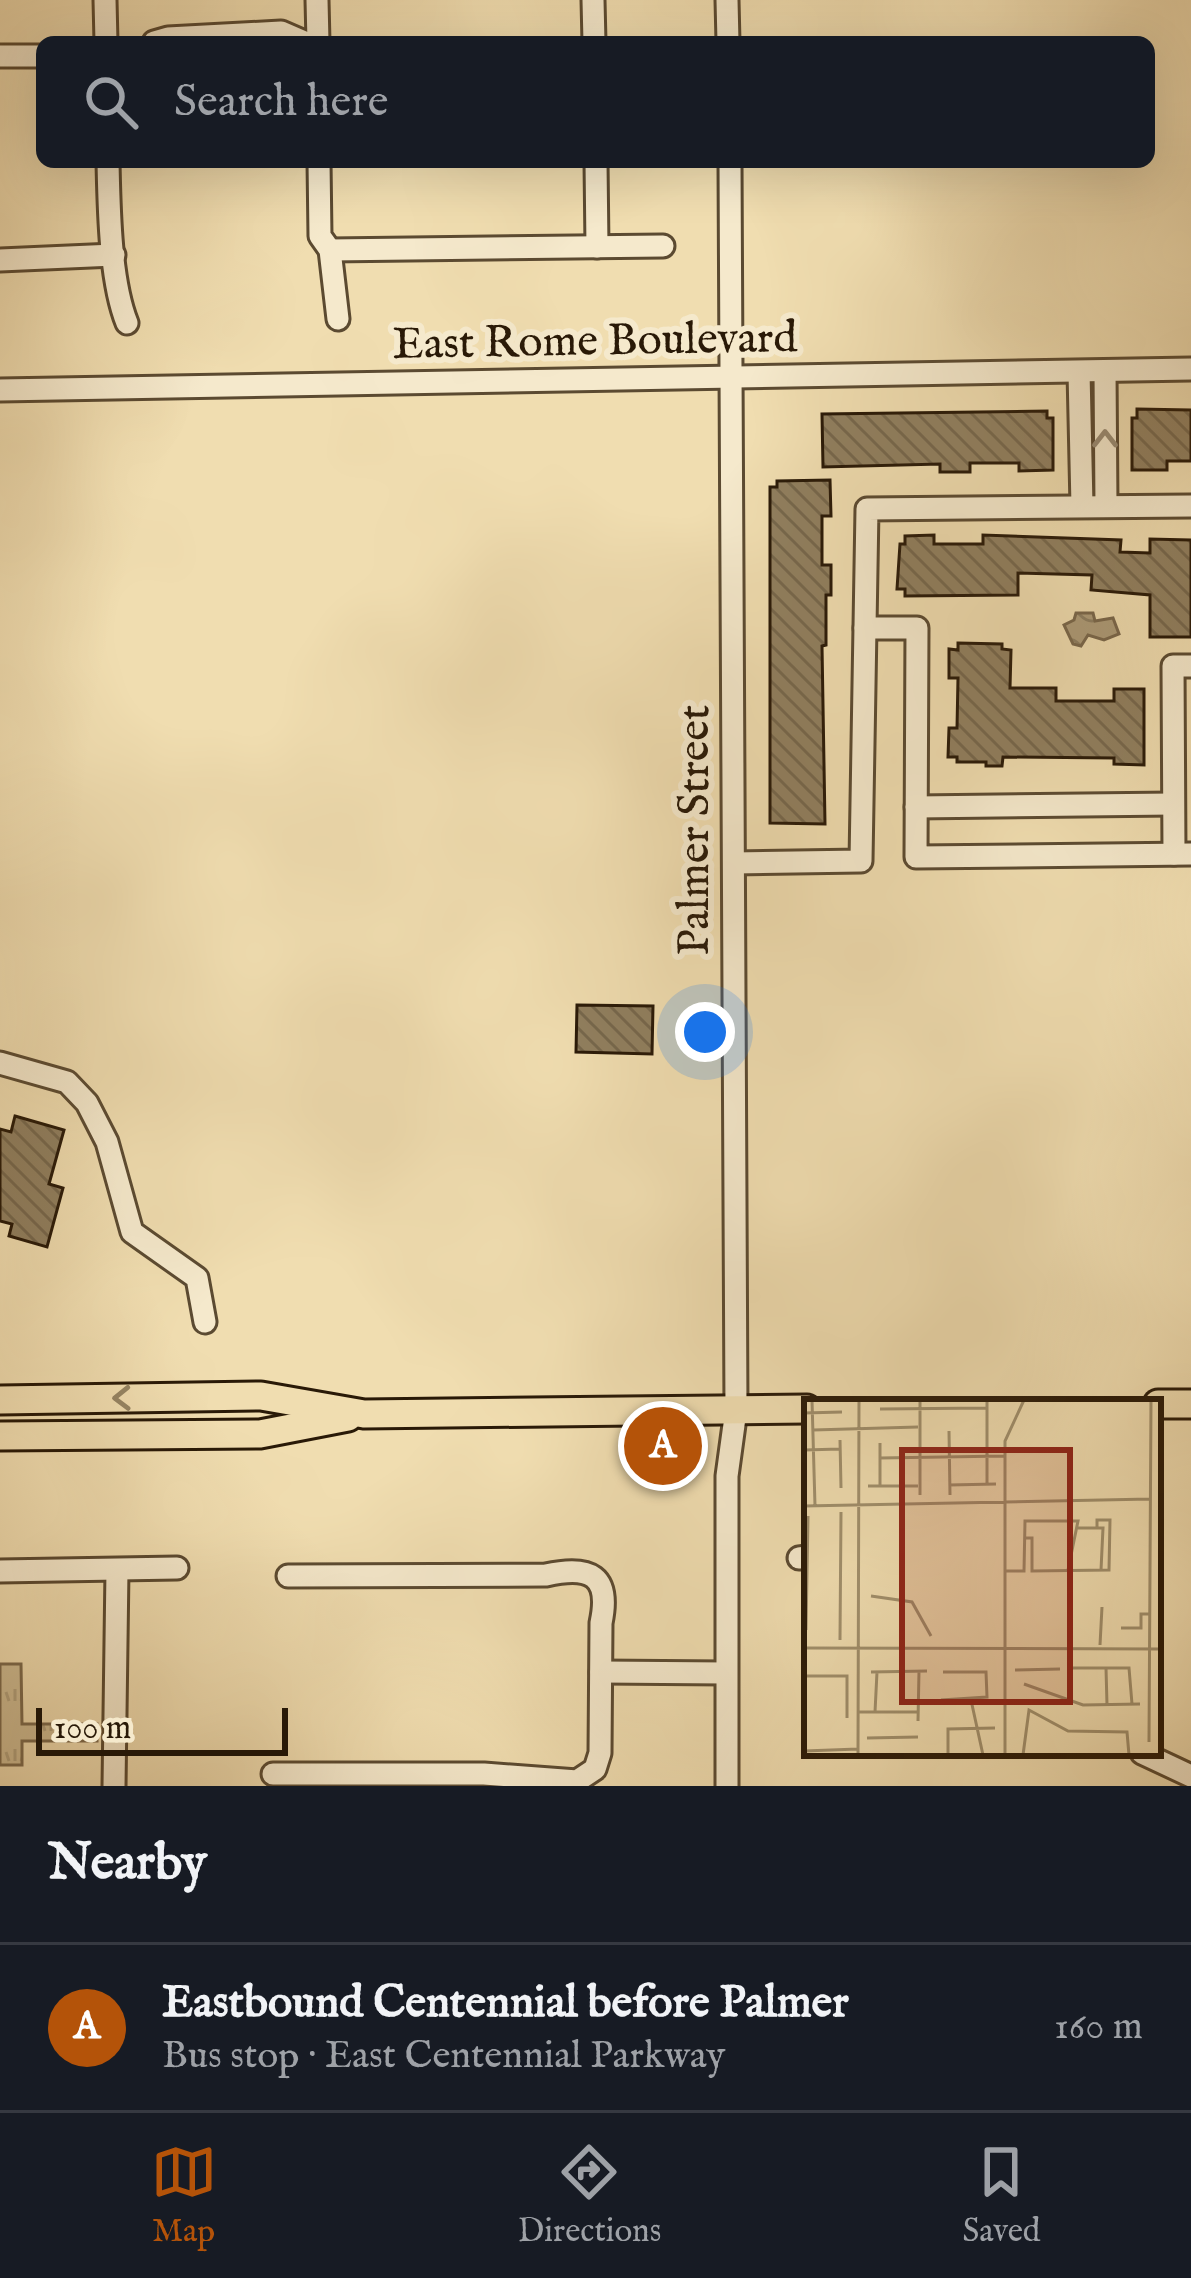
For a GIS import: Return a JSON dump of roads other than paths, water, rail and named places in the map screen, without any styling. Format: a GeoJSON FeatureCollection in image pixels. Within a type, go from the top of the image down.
{"type":"FeatureCollection","features":[{"type":"Feature","properties":{"kind":"main road"},"geometry":{"type":"LineString","coordinates":[[0,1400],[261,1396],[364,1414]]}},
{"type":"Feature","properties":{"kind":"main road"},"geometry":{"type":"LineString","coordinates":[[137,1435],[175,1417],[220,1416],[229,1411],[232,1397]]}},
{"type":"Feature","properties":{"kind":"main road"},"geometry":{"type":"LineString","coordinates":[[0,1436],[260,1434],[364,1414],[804,1409]]}},
{"type":"Feature","properties":{"kind":"street"},"geometry":{"type":"LineString","coordinates":[[105,0],[106,36]]}},
{"type":"Feature","properties":{"kind":"street"},"geometry":{"type":"LineString","coordinates":[[317,0],[318,36]]}},
{"type":"Feature","properties":{"kind":"street"},"geometry":{"type":"LineString","coordinates":[[593,0],[594,36]]}},
{"type":"Feature","properties":{"kind":"street"},"geometry":{"type":"LineString","coordinates":[[727,0],[728,36]]}},
{"type":"Feature","properties":{"kind":"street"},"geometry":{"type":"LineString","coordinates":[[206,36],[281,32],[290,36]]}},
{"type":"Feature","properties":{"kind":"street"},"geometry":{"type":"LineString","coordinates":[[0,56],[36,56]]}},
{"type":"Feature","properties":{"kind":"street"},"geometry":{"type":"LineString","coordinates":[[108,168],[114,255],[127,323]]}},
{"type":"Feature","properties":{"kind":"street"},"geometry":{"type":"LineString","coordinates":[[319,168],[320,236],[330,250],[338,319]]}},
{"type":"Feature","properties":{"kind":"street"},"geometry":{"type":"LineString","coordinates":[[596,168],[597,247]]}},
{"type":"Feature","properties":{"kind":"street","name":"Palmer Street"},"geometry":{"type":"LineString","coordinates":[[727,1786],[727,1476],[736,1410],[730,168]]}},
{"type":"Feature","properties":{"kind":"street"},"geometry":{"type":"LineString","coordinates":[[330,250],[663,246]]}},
{"type":"Feature","properties":{"kind":"street"},"geometry":{"type":"LineString","coordinates":[[0,260],[114,255]]}},
{"type":"Feature","properties":{"kind":"street","name":"East Rome Boulevard"},"geometry":{"type":"LineString","coordinates":[[0,390],[1191,369]]}},
{"type":"Feature","properties":{"kind":"street"},"geometry":{"type":"LineString","coordinates":[[1105,371],[1106,506]]}},
{"type":"Feature","properties":{"kind":"street"},"geometry":{"type":"LineString","coordinates":[[1079,372],[1082,506]]}},
{"type":"Feature","properties":{"kind":"street"},"geometry":{"type":"LineString","coordinates":[[734,862],[861,861],[867,508],[1191,506]]}},
{"type":"Feature","properties":{"kind":"street"},"geometry":{"type":"LineString","coordinates":[[865,628],[916,628],[916,857],[1182,854],[1173,804],[1173,666],[1191,666]]}},
{"type":"Feature","properties":{"kind":"street"},"geometry":{"type":"LineString","coordinates":[[916,806],[1173,804]]}},
{"type":"Feature","properties":{"kind":"street"},"geometry":{"type":"LineString","coordinates":[[0,1063],[67,1082],[87,1103],[107,1142],[132,1232],[197,1278],[205,1322]]}},
{"type":"Feature","properties":{"kind":"street"},"geometry":{"type":"LineString","coordinates":[[0,1571],[177,1568]]}},
{"type":"Feature","properties":{"kind":"street"},"geometry":{"type":"LineString","coordinates":[[114,1786],[117,1570]]}},
{"type":"Feature","properties":{"kind":"street"},"geometry":{"type":"LineString","coordinates":[[273,1774],[484,1780],[540,1775],[577,1781],[595,1769],[600,1753],[605,1605],[600,1582],[582,1570],[546,1575],[288,1576]]}},
{"type":"Feature","properties":{"kind":"street"},"geometry":{"type":"LineString","coordinates":[[601,1672],[725,1673]]}},
{"type":"Feature","properties":{"kind":"street"},"geometry":{"type":"LineString","coordinates":[[1148,1756],[1191,1776]]}},
{"type":"Feature","properties":{"kind":"water"},"geometry":{"type":"Polygon","coordinates":[[[1076,613],[1093,613],[1095,621],[1113,618],[1119,634],[1104,640],[1088,635],[1081,646],[1073,644],[1064,625],[1076,613]]]}},
{"type":"Feature","properties":{"kind":"place","name":"Eastbound Centennial before Palmer"},"geometry":{"type":"Point","coordinates":[663,1446]}}]}
